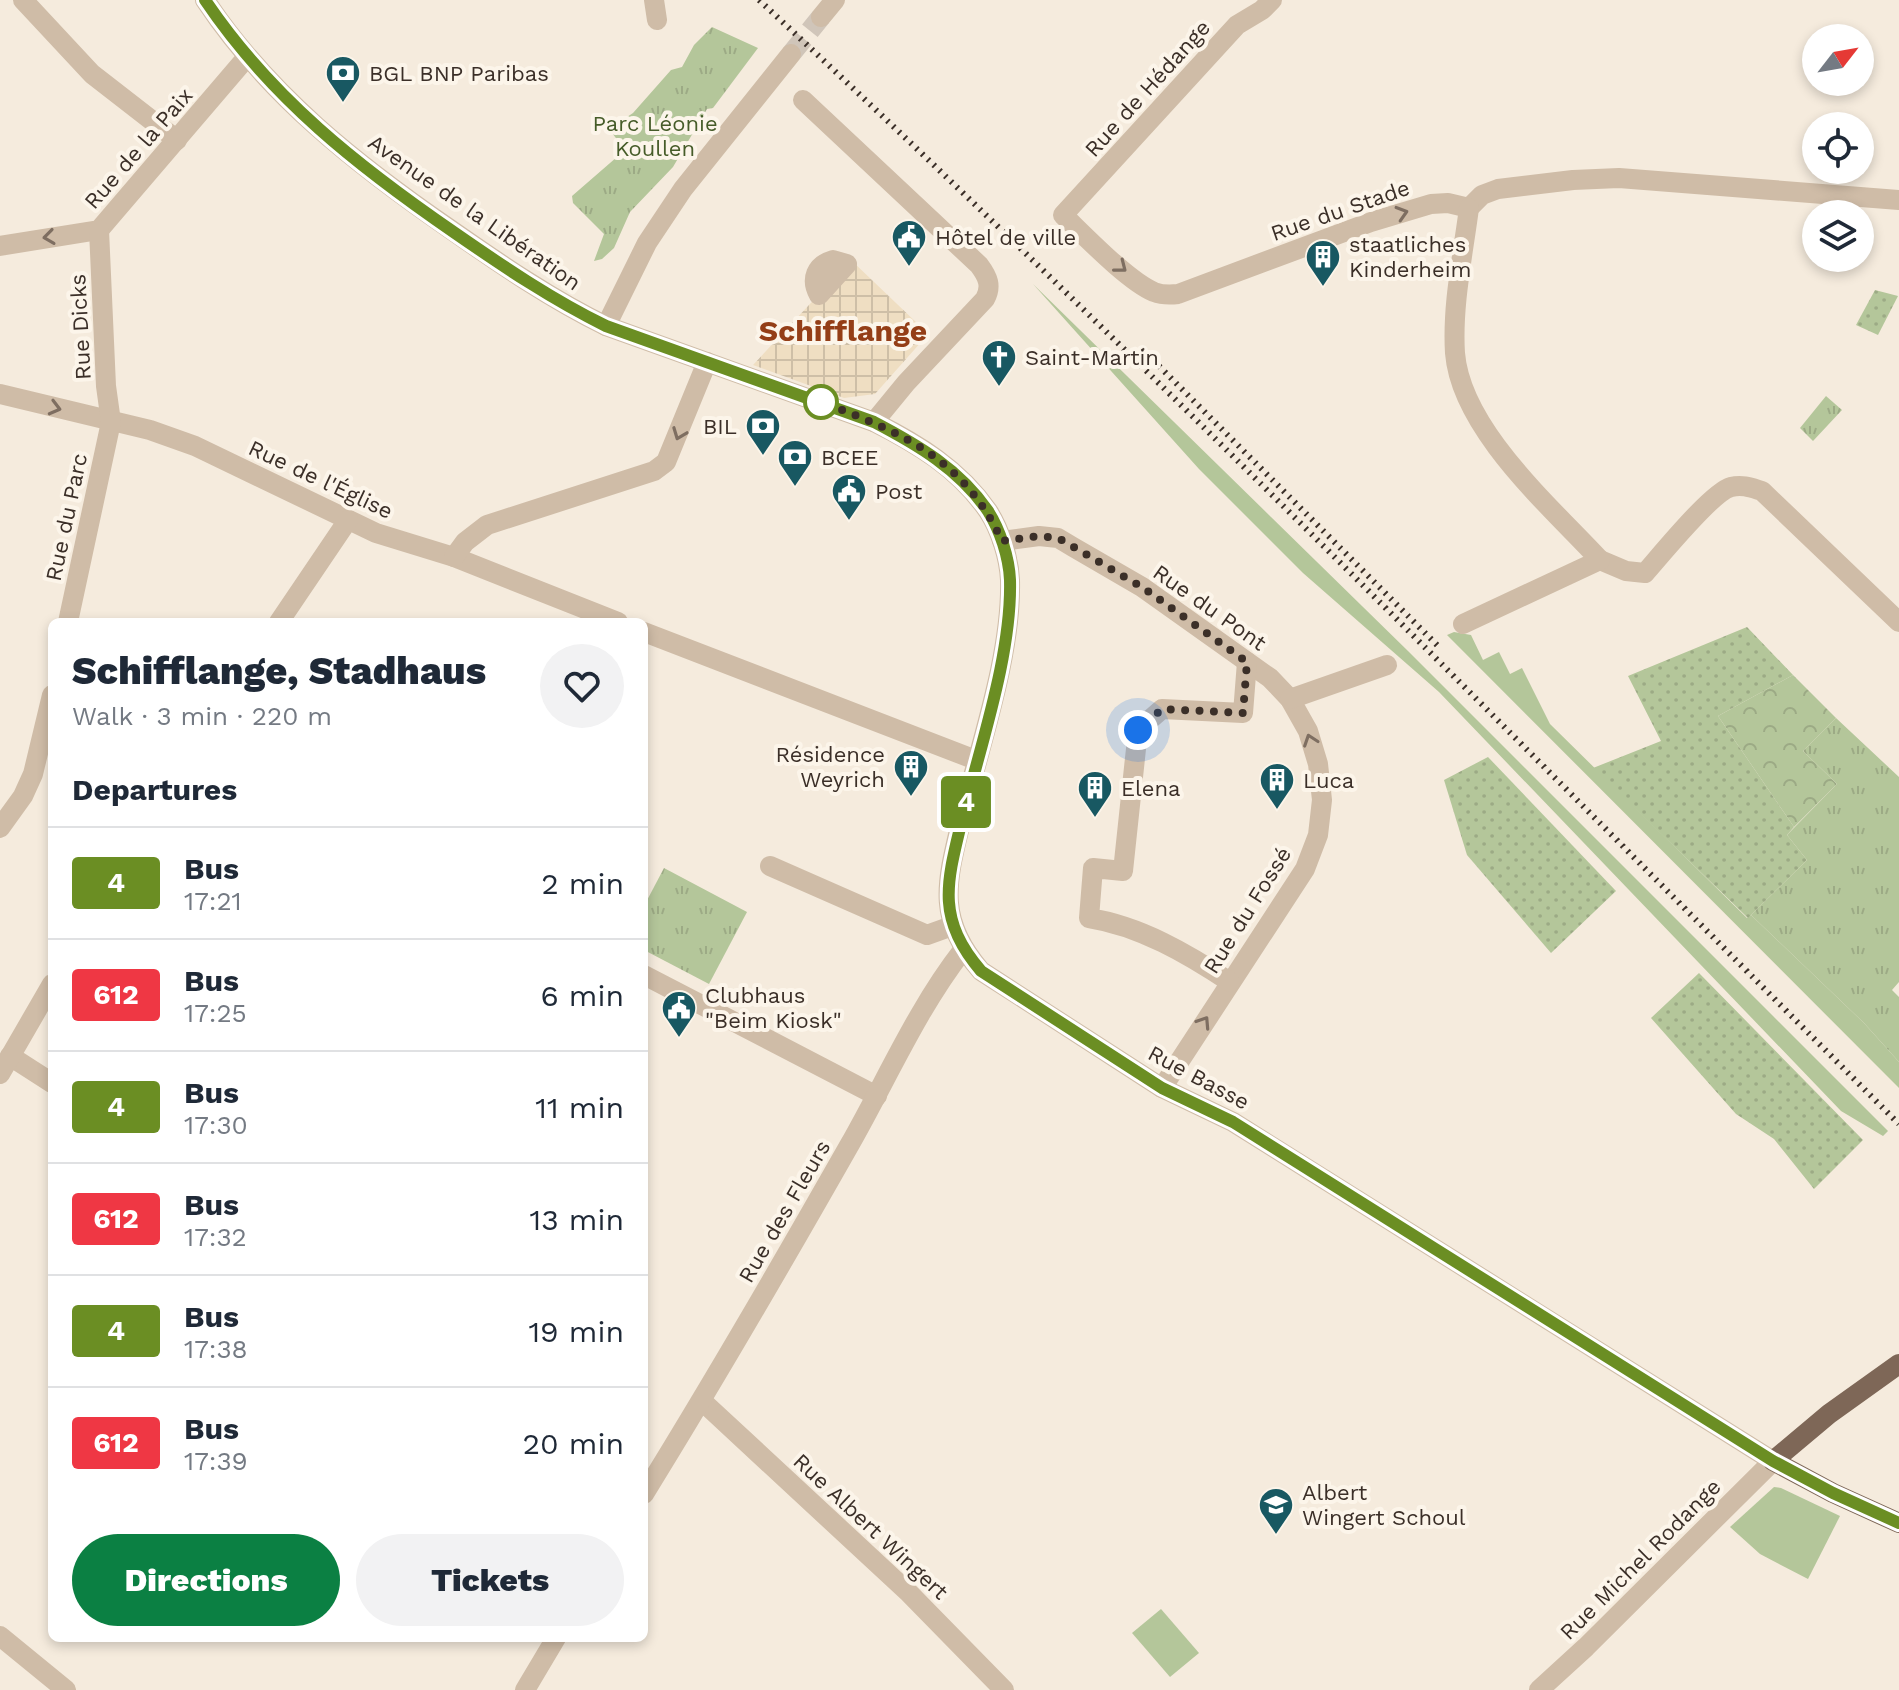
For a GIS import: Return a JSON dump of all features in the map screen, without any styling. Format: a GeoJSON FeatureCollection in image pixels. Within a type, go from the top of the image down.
{"type":"FeatureCollection","features":[{"type":"Feature","properties":{"kind":"main road"},"geometry":{"type":"LineString","coordinates":[[1899,1364],[1829,1414],[1773,1461],[1899,1523]]}},
{"type":"Feature","properties":{"kind":"street"},"geometry":{"type":"LineString","coordinates":[[23,0],[92,74],[177,140]]}},
{"type":"Feature","properties":{"kind":"street","name":"Avenue de la Libération"},"geometry":{"type":"LineString","coordinates":[[205,0],[247,57],[286,100],[368,171],[487,255],[569,307],[606,326],[874,422],[916,443],[958,477],[989,513],[1002,541]]}},
{"type":"Feature","properties":{"kind":"street"},"geometry":{"type":"LineString","coordinates":[[821,17],[835,0]]}},
{"type":"Feature","properties":{"kind":"street","name":"Rue de Hédange"},"geometry":{"type":"LineString","coordinates":[[1063,215],[1237,25],[1272,0]]}},
{"type":"Feature","properties":{"kind":"street"},"geometry":{"type":"LineString","coordinates":[[606,326],[647,243],[683,189],[791,54]]}},
{"type":"Feature","properties":{"kind":"street","name":"Rue de la Paix"},"geometry":{"type":"LineString","coordinates":[[0,246],[99,230],[247,57]]}},
{"type":"Feature","properties":{"kind":"street"},"geometry":{"type":"LineString","coordinates":[[803,100],[979,265],[989,282],[990,291],[985,299],[874,422]]}},
{"type":"Feature","properties":{"kind":"street"},"geometry":{"type":"LineString","coordinates":[[1899,200],[1619,178],[1498,189],[1482,195],[1469,208],[1455,319],[1455,357],[1478,420],[1492,443],[1600,560],[1626,571],[1645,573],[1710,503],[1727,488],[1742,485],[1762,491],[1899,622]]}},
{"type":"Feature","properties":{"kind":"street","name":"Rue du Stade"},"geometry":{"type":"LineString","coordinates":[[1063,215],[1106,256],[1149,289],[1164,295],[1178,294],[1371,222],[1431,204],[1448,203],[1469,208]]}},
{"type":"Feature","properties":{"kind":"street","name":"Rue Dicks"},"geometry":{"type":"LineString","coordinates":[[99,230],[106,386],[111,422]]}},
{"type":"Feature","properties":{"kind":"street"},"geometry":{"type":"LineString","coordinates":[[454,557],[465,542],[487,525],[654,471],[666,462],[707,362]]}},
{"type":"Feature","properties":{"kind":"street","name":"Rue de l'Église"},"geometry":{"type":"LineString","coordinates":[[0,394],[150,430],[195,446],[396,540],[454,557],[608,618]]}},
{"type":"Feature","properties":{"kind":"street","name":"Rue du Parc"},"geometry":{"type":"LineString","coordinates":[[69,618],[111,422]]}},
{"type":"Feature","properties":{"kind":"street"},"geometry":{"type":"LineString","coordinates":[[282,618],[348,520]]}},
{"type":"Feature","properties":{"kind":"street","name":"Rue du Pont"},"geometry":{"type":"LineString","coordinates":[[1002,541],[1039,536],[1058,538],[1142,587],[1270,678],[1290,699]]}},
{"type":"Feature","properties":{"kind":"street","name":"Rue Basse"},"geometry":{"type":"LineString","coordinates":[[1002,541],[1010,579],[1006,631],[996,685],[950,870],[948,906],[952,926],[963,950],[992,979],[1162,1088],[1233,1122],[1773,1461]]}},
{"type":"Feature","properties":{"kind":"street"},"geometry":{"type":"LineString","coordinates":[[1463,624],[1600,560]]}},
{"type":"Feature","properties":{"kind":"street"},"geometry":{"type":"LineString","coordinates":[[648,634],[976,760]]}},
{"type":"Feature","properties":{"kind":"street"},"geometry":{"type":"LineString","coordinates":[[1230,982],[1189,955],[1113,922],[1089,918],[1093,868],[1123,871],[1138,730],[1162,709],[1243,713],[1247,662]]}},
{"type":"Feature","properties":{"kind":"street"},"geometry":{"type":"LineString","coordinates":[[1290,699],[1387,665]]}},
{"type":"Feature","properties":{"kind":"street","name":"Rue du Fossé"},"geometry":{"type":"LineString","coordinates":[[1162,1088],[1287,899],[1305,869],[1318,835],[1322,800],[1318,764],[1308,731],[1290,699]]}},
{"type":"Feature","properties":{"kind":"street"},"geometry":{"type":"LineString","coordinates":[[0,828],[23,796],[33,774],[48,712]]}},
{"type":"Feature","properties":{"kind":"street"},"geometry":{"type":"LineString","coordinates":[[770,866],[927,935],[952,926]]}},
{"type":"Feature","properties":{"kind":"street","name":"Rue des Fleurs"},"geometry":{"type":"LineString","coordinates":[[648,1482],[702,1401],[877,1096],[937,984],[963,950]]}},
{"type":"Feature","properties":{"kind":"street"},"geometry":{"type":"LineString","coordinates":[[648,977],[877,1096]]}},
{"type":"Feature","properties":{"kind":"street"},"geometry":{"type":"LineString","coordinates":[[0,1074],[48,991]]}},
{"type":"Feature","properties":{"kind":"street"},"geometry":{"type":"LineString","coordinates":[[10,1056],[48,1080]]}},
{"type":"Feature","properties":{"kind":"street","name":"Rue Albert Wingert"},"geometry":{"type":"LineString","coordinates":[[702,1401],[909,1593],[1004,1690]]}},
{"type":"Feature","properties":{"kind":"street","name":"Rue Michel Rodange"},"geometry":{"type":"LineString","coordinates":[[1539,1690],[1773,1461]]}},
{"type":"Feature","properties":{"kind":"street"},"geometry":{"type":"LineString","coordinates":[[0,1636],[66,1690]]}},
{"type":"Feature","properties":{"kind":"street"},"geometry":{"type":"LineString","coordinates":[[525,1690],[554,1642]]}},
{"type":"Feature","properties":{"kind":"green space","name":"Parc Léonie Koullen"},"geometry":{"type":"Polygon","coordinates":[[[712,27],[758,48],[713,108],[707,109],[673,167],[630,212],[614,248],[602,259],[594,261],[604,234],[573,203],[572,196],[625,150],[609,129],[633,113],[671,70],[682,67],[694,45],[712,27]]]}},
{"type":"Feature","properties":{"kind":"green space"},"geometry":{"type":"Polygon","coordinates":[[[1033,284],[1408,651],[1888,1131],[1883,1136],[1841,1111],[1439,692],[1303,573],[1199,469],[1033,284]]]}},
{"type":"Feature","properties":{"kind":"green space"},"geometry":{"type":"Polygon","coordinates":[[[1875,290],[1898,296],[1878,335],[1856,325],[1875,290]]]}},
{"type":"Feature","properties":{"kind":"green space"},"geometry":{"type":"Polygon","coordinates":[[[1826,396],[1842,410],[1813,441],[1800,428],[1826,396]]]}},
{"type":"Feature","properties":{"kind":"green space"},"geometry":{"type":"Polygon","coordinates":[[[1747,627],[1793,675],[1718,716],[1794,827],[1787,835],[1807,860],[1748,918],[1593,768],[1661,741],[1628,676],[1747,627]]]}},
{"type":"Feature","properties":{"kind":"green space"},"geometry":{"type":"Polygon","coordinates":[[[1454,632],[1471,635],[1483,660],[1499,652],[1510,674],[1522,668],[1550,724],[1747,918],[1751,915],[1864,1023],[1899,1062],[1899,1088],[1447,635],[1454,632]]]}},
{"type":"Feature","properties":{"kind":"green space"},"geometry":{"type":"Polygon","coordinates":[[[1793,675],[1836,718],[1803,751],[1837,784],[1794,827],[1718,716],[1793,675]]]}},
{"type":"Feature","properties":{"kind":"green space"},"geometry":{"type":"Polygon","coordinates":[[[1836,718],[1899,777],[1899,982],[1892,990],[1899,997],[1899,1062],[1864,1023],[1751,915],[1807,860],[1787,835],[1837,784],[1803,751],[1836,718]]]}},
{"type":"Feature","properties":{"kind":"green space"},"geometry":{"type":"Polygon","coordinates":[[[1488,757],[1616,891],[1551,953],[1467,855],[1444,780],[1488,757]]]}},
{"type":"Feature","properties":{"kind":"green space"},"geometry":{"type":"Polygon","coordinates":[[[664,868],[747,912],[709,984],[648,952],[648,898],[664,868]]]}},
{"type":"Feature","properties":{"kind":"green space"},"geometry":{"type":"Polygon","coordinates":[[[1699,973],[1863,1140],[1814,1189],[1774,1139],[1736,1114],[1651,1018],[1699,973]]]}},
{"type":"Feature","properties":{"kind":"green space"},"geometry":{"type":"Polygon","coordinates":[[[1774,1487],[1840,1516],[1808,1579],[1760,1554],[1730,1527],[1774,1487]]]}},
{"type":"Feature","properties":{"kind":"green space"},"geometry":{"type":"Polygon","coordinates":[[[1161,1609],[1199,1653],[1170,1677],[1132,1633],[1161,1609]]]}},
{"type":"Feature","properties":{"kind":"shaded area"},"geometry":{"type":"Polygon","coordinates":[[[851,260],[930,332],[875,394],[844,398],[753,365],[851,260]]]}},
{"type":"Feature","properties":{"kind":"tunnel"},"geometry":{"type":"LineString","coordinates":[[791,54],[821,17]]}},
{"type":"Feature","properties":{"kind":"railway"},"geometry":{"type":"LineString","coordinates":[[759,0],[1192,416],[1899,1124]]}},
{"type":"Feature","properties":{"kind":"railway"},"geometry":{"type":"LineString","coordinates":[[1142,349],[1441,649]]}},
{"type":"Feature","properties":{"kind":"bus line","name":"4"},"geometry":{"type":"LineString","coordinates":[[205,0],[247,57],[286,100],[368,171],[487,255],[569,307],[606,326],[874,422],[916,443],[967,485],[989,513],[1002,541],[1010,579],[1006,631],[996,685],[950,870],[948,906],[952,926],[963,950],[981,971],[1162,1088],[1233,1122],[1773,1461],[1899,1523]]}},
{"type":"Feature","properties":{"kind":"place","name":"BGL BNP Paribas"},"geometry":{"type":"Point","coordinates":[343,104]}},
{"type":"Feature","properties":{"kind":"place","name":"Hôtel de ville"},"geometry":{"type":"Point","coordinates":[909,268]}},
{"type":"Feature","properties":{"kind":"place","name":"staatliches Kinderheim"},"geometry":{"type":"Point","coordinates":[1323,288]}},
{"type":"Feature","properties":{"kind":"place","name":"Saint-Martin"},"geometry":{"type":"Point","coordinates":[999,388]}},
{"type":"Feature","properties":{"kind":"place","name":"BIL"},"geometry":{"type":"Point","coordinates":[763,457]}},
{"type":"Feature","properties":{"kind":"place","name":"BCEE"},"geometry":{"type":"Point","coordinates":[795,488]}},
{"type":"Feature","properties":{"kind":"place","name":"Post"},"geometry":{"type":"Point","coordinates":[849,522]}},
{"type":"Feature","properties":{"kind":"place","name":"Résidence Weyrich"},"geometry":{"type":"Point","coordinates":[911,798]}},
{"type":"Feature","properties":{"kind":"place","name":"Luca"},"geometry":{"type":"Point","coordinates":[1277,811]}},
{"type":"Feature","properties":{"kind":"place","name":"Elena"},"geometry":{"type":"Point","coordinates":[1095,819]}},
{"type":"Feature","properties":{"kind":"place","name":"Clubhaus \"Beim Kiosk\""},"geometry":{"type":"Point","coordinates":[679,1039]}},
{"type":"Feature","properties":{"kind":"place","name":"Albert Wingert Schoul"},"geometry":{"type":"Point","coordinates":[1276,1536]}},
{"type":"Feature","properties":{"kind":"district","name":"Schifflange"},"geometry":{"type":"Point","coordinates":[843,331]}},
{"type":"Feature","properties":{"kind":"route"},"geometry":{"type":"LineString","coordinates":[[821,402],[818,401],[874,422],[916,443],[967,485],[989,513],[1002,541],[1039,536],[1058,538],[1142,587],[1247,662],[1243,713],[1162,709],[1138,730]]}}]}
